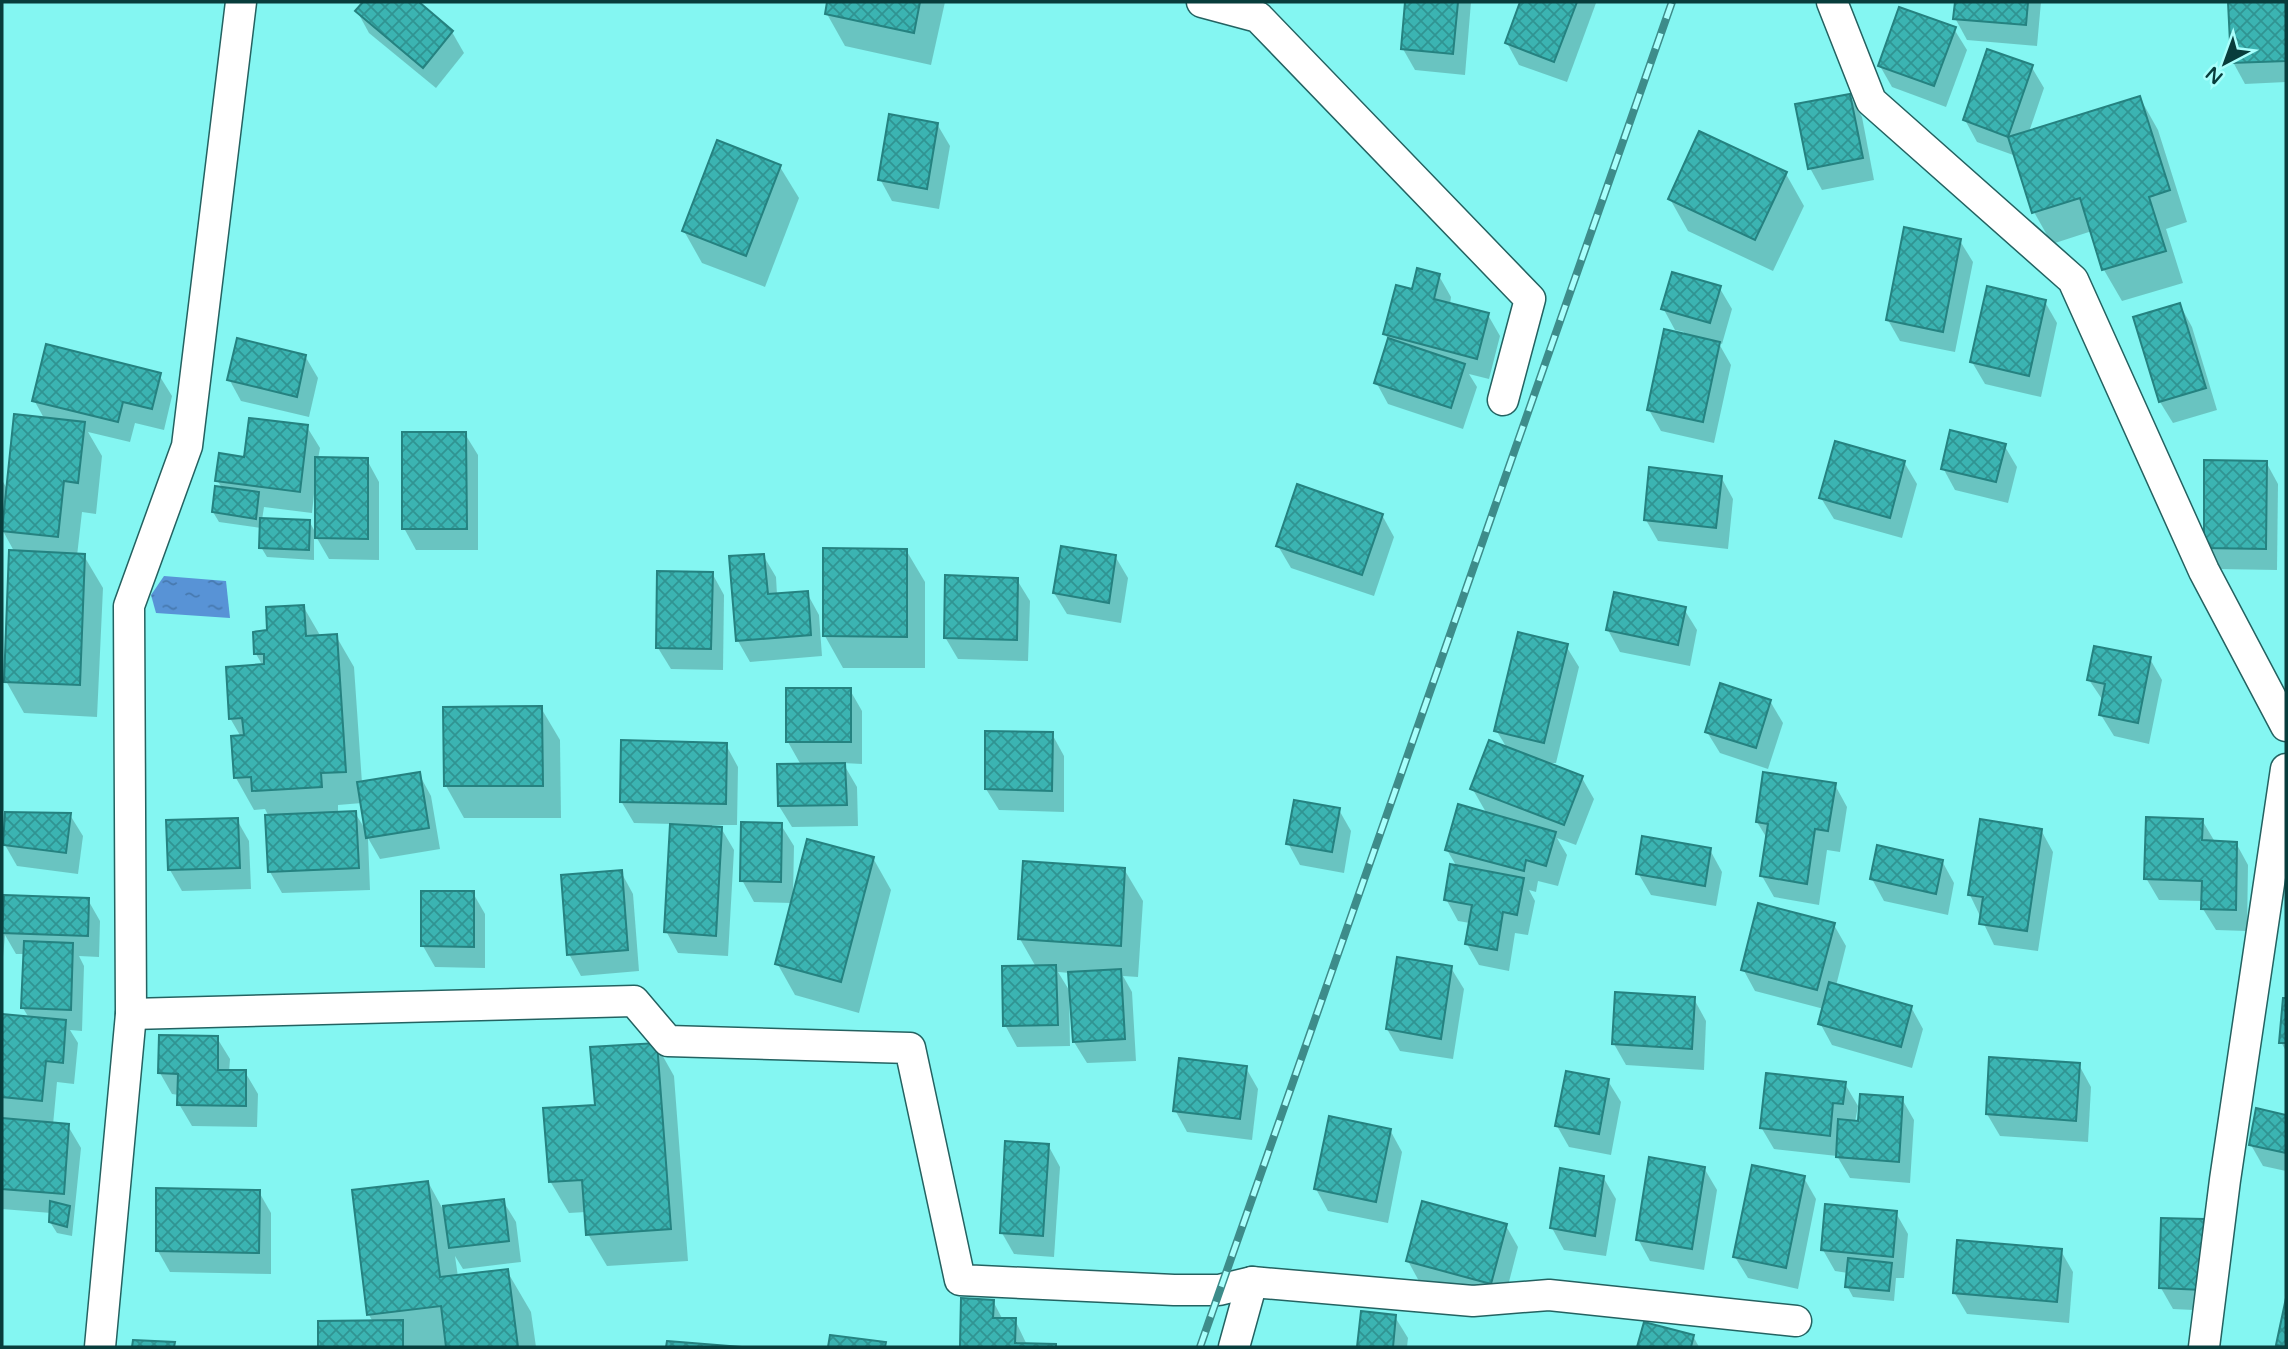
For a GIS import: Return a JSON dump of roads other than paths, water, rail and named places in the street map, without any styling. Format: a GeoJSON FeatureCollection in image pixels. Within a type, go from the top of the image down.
{"type":"FeatureCollection","features":[{"type":"Feature","properties":{"kind":"street"},"geometry":{"type":"LineString","coordinates":[[100,1347],[131,1014],[129,606],[187,446],[241,2]]}},
{"type":"Feature","properties":{"kind":"street"},"geometry":{"type":"LineString","coordinates":[[1202,2],[1258,17],[1530,299],[1503,400]]}},
{"type":"Feature","properties":{"kind":"street"},"geometry":{"type":"LineString","coordinates":[[1832,2],[1871,101],[2073,280],[2204,571],[2286,726]]}},
{"type":"Feature","properties":{"kind":"street"},"geometry":{"type":"LineString","coordinates":[[2204,1347],[2227,1166],[2286,769]]}},
{"type":"Feature","properties":{"kind":"street"},"geometry":{"type":"LineString","coordinates":[[131,1014],[634,1001],[668,1041],[910,1048],[960,1280],[1174,1290],[1219,1290],[1252,1282],[1473,1301],[1549,1296],[1796,1321]]}},
{"type":"Feature","properties":{"kind":"street"},"geometry":{"type":"LineString","coordinates":[[1234,1347],[1252,1282]]}},
{"type":"Feature","properties":{"kind":"water"},"geometry":{"type":"Polygon","coordinates":[[[164,576],[226,581],[230,618],[156,613],[151,595],[164,576]]]}},
{"type":"Feature","properties":{"kind":"railway"},"geometry":{"type":"LineString","coordinates":[[1200,1347],[1672,2]]}}]}
